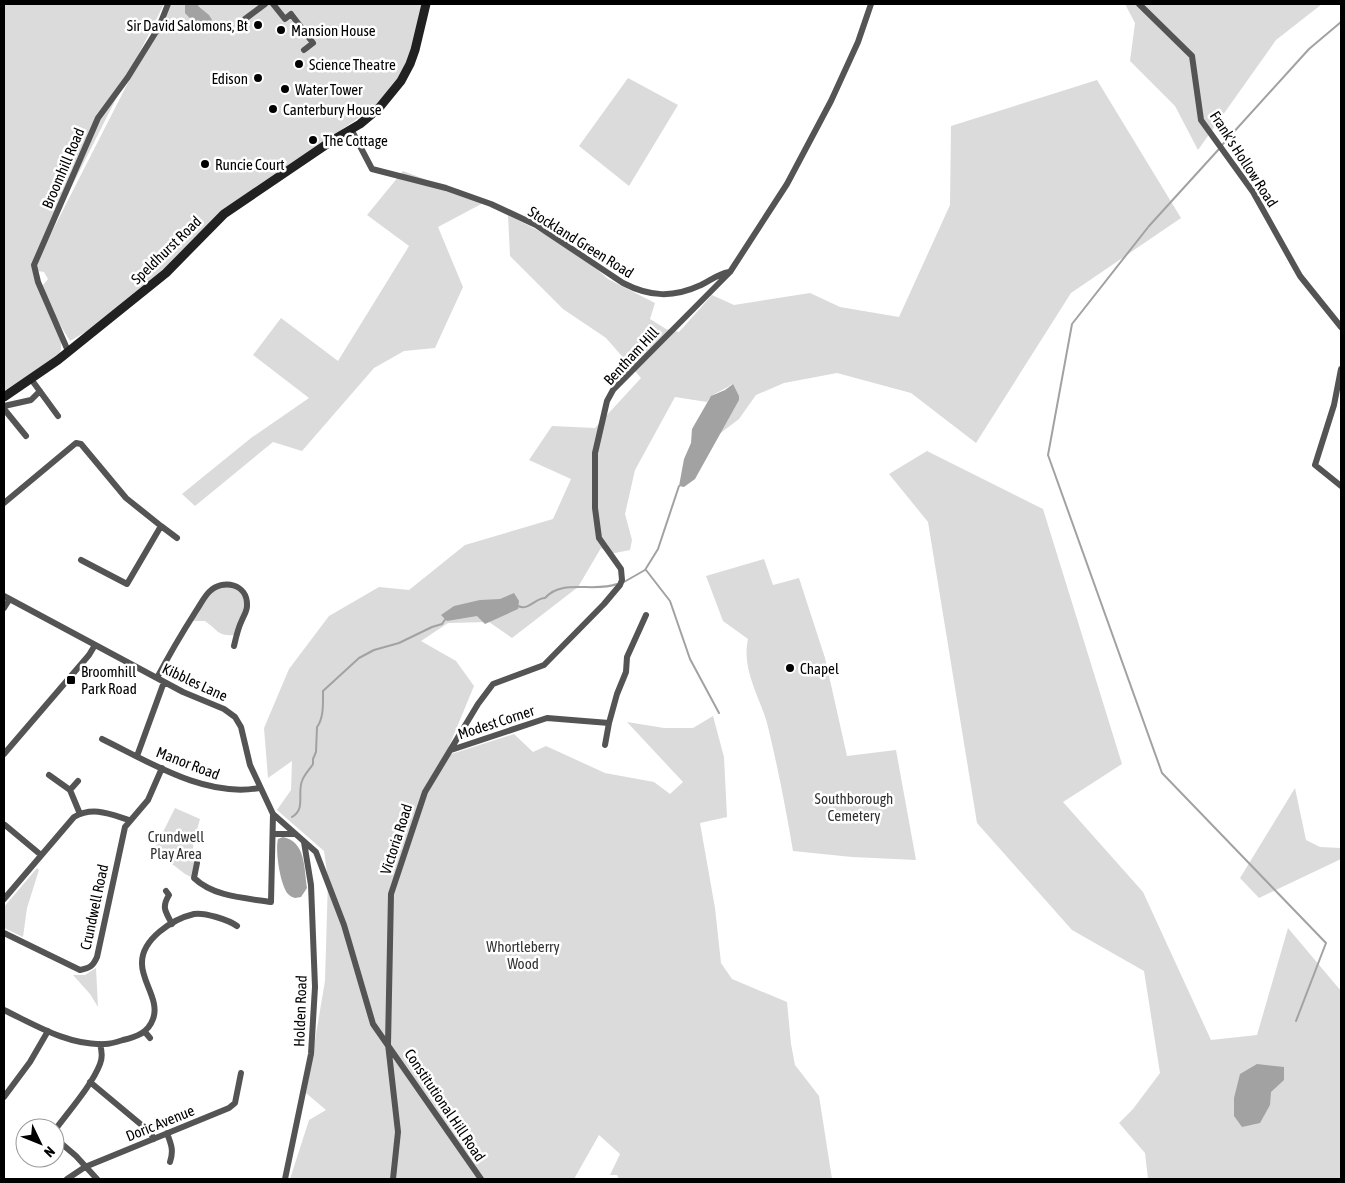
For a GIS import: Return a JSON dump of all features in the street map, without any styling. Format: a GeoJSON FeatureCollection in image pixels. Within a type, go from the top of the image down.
{"type":"FeatureCollection","features":[{"type":"Feature","properties":{"kind":"street","name":"Broomhill Road"},"geometry":{"type":"LineString","coordinates":[[68,351],[38,282],[34,265],[98,118],[128,77],[159,27],[168,4]]}},
{"type":"Feature","properties":{"kind":"street"},"geometry":{"type":"LineString","coordinates":[[245,19],[266,4]]}},
{"type":"Feature","properties":{"kind":"street"},"geometry":{"type":"LineString","coordinates":[[273,4],[285,19],[291,14],[313,43],[304,50]]}},
{"type":"Feature","properties":{"kind":"street","name":"Speldhurst Road"},"geometry":{"type":"LineString","coordinates":[[4,397],[68,351],[166,273],[224,214],[351,129],[379,108],[400,81],[415,50],[426,4]]}},
{"type":"Feature","properties":{"kind":"street"},"geometry":{"type":"LineString","coordinates":[[730,272],[787,184],[831,101],[858,42],[872,4]]}},
{"type":"Feature","properties":{"kind":"street","name":"Frank's Hollow Road"},"geometry":{"type":"LineString","coordinates":[[1139,4],[1192,56],[1201,120],[1253,192],[1300,276],[1341,327]]}},
{"type":"Feature","properties":{"kind":"street","name":"Stockland Green Road"},"geometry":{"type":"LineString","coordinates":[[351,129],[372,169],[446,188],[536,225],[636,290],[656,294],[677,293],[702,285],[721,274],[730,272]]}},
{"type":"Feature","properties":{"kind":"street","name":"Bentham Hill"},"geometry":{"type":"LineString","coordinates":[[617,591],[622,580],[622,574],[618,564],[599,538],[595,508],[595,453],[607,401],[613,390],[730,272]]}},
{"type":"Feature","properties":{"kind":"street"},"geometry":{"type":"LineString","coordinates":[[1341,370],[1334,405],[1315,465],[1341,486]]}},
{"type":"Feature","properties":{"kind":"street"},"geometry":{"type":"LineString","coordinates":[[31,379],[58,416]]}},
{"type":"Feature","properties":{"kind":"street"},"geometry":{"type":"LineString","coordinates":[[26,436],[4,407],[31,400],[40,391]]}},
{"type":"Feature","properties":{"kind":"street"},"geometry":{"type":"LineString","coordinates":[[4,503],[76,443],[81,444],[126,498],[177,538]]}},
{"type":"Feature","properties":{"kind":"street"},"geometry":{"type":"LineString","coordinates":[[81,560],[127,584],[161,526]]}},
{"type":"Feature","properties":{"kind":"street","name":"Manor Road"},"geometry":{"type":"LineString","coordinates":[[137,756],[161,680],[177,640],[209,592],[218,586],[226,584],[236,585],[243,592],[247,600],[248,608],[234,646]]}},
{"type":"Feature","properties":{"kind":"street","name":"Victoria Road"},"geometry":{"type":"LineString","coordinates":[[393,1179],[398,1132],[388,1044],[391,894],[425,792],[478,704],[493,684],[544,664],[617,591]]}},
{"type":"Feature","properties":{"kind":"street"},"geometry":{"type":"LineString","coordinates":[[4,608],[6,598]]}},
{"type":"Feature","properties":{"kind":"street","name":"Kibbles Lane"},"geometry":{"type":"LineString","coordinates":[[6,598],[183,692],[224,708],[234,717],[240,727],[250,765],[273,814],[316,852],[344,925],[373,1024],[388,1044]]}},
{"type":"Feature","properties":{"kind":"street"},"geometry":{"type":"LineString","coordinates":[[605,745],[617,694],[626,672],[627,657],[646,615]]}},
{"type":"Feature","properties":{"kind":"street"},"geometry":{"type":"LineString","coordinates":[[4,754],[89,655],[95,645]]}},
{"type":"Feature","properties":{"kind":"street","name":"Modest Corner"},"geometry":{"type":"LineString","coordinates":[[451,750],[547,718],[609,723]]}},
{"type":"Feature","properties":{"kind":"street","name":"Manor Road"},"geometry":{"type":"LineString","coordinates":[[102,739],[162,768],[213,788],[237,791],[260,788]]}},
{"type":"Feature","properties":{"kind":"street","name":"Crundwell Road"},"geometry":{"type":"LineString","coordinates":[[4,933],[80,970],[94,965],[123,832],[129,820],[148,800],[162,768]]}},
{"type":"Feature","properties":{"kind":"street"},"geometry":{"type":"LineString","coordinates":[[49,775],[70,790],[80,814]]}},
{"type":"Feature","properties":{"kind":"street"},"geometry":{"type":"LineString","coordinates":[[70,790],[78,781]]}},
{"type":"Feature","properties":{"kind":"street"},"geometry":{"type":"LineString","coordinates":[[4,899],[74,817],[94,810],[129,820]]}},
{"type":"Feature","properties":{"kind":"street"},"geometry":{"type":"LineString","coordinates":[[197,863],[194,878],[211,891],[271,902],[273,814]]}},
{"type":"Feature","properties":{"kind":"street"},"geometry":{"type":"LineString","coordinates":[[5,825],[41,855]]}},
{"type":"Feature","properties":{"kind":"street"},"geometry":{"type":"LineString","coordinates":[[273,834],[294,834]]}},
{"type":"Feature","properties":{"kind":"street","name":"Holden Road"},"geometry":{"type":"LineString","coordinates":[[285,1179],[311,1054],[315,987],[311,885],[304,842]]}},
{"type":"Feature","properties":{"kind":"street"},"geometry":{"type":"LineString","coordinates":[[166,891],[169,895],[164,903],[165,910],[172,924]]}},
{"type":"Feature","properties":{"kind":"street"},"geometry":{"type":"LineString","coordinates":[[4,1010],[48,1031],[74,1040],[106,1044],[133,1038],[145,1032],[153,1019],[154,1004],[148,989],[142,963],[146,946],[154,937],[162,929],[195,914],[205,914],[231,922],[237,926]]}},
{"type":"Feature","properties":{"kind":"street"},"geometry":{"type":"LineString","coordinates":[[4,1097],[30,1062],[48,1031]]}},
{"type":"Feature","properties":{"kind":"street"},"geometry":{"type":"LineString","coordinates":[[145,1032],[150,1038]]}},
{"type":"Feature","properties":{"kind":"street"},"geometry":{"type":"LineString","coordinates":[[64,1118],[90,1082],[101,1063],[102,1052],[100,1044]]}},
{"type":"Feature","properties":{"kind":"street","name":"Constitutional Hill Road"},"geometry":{"type":"LineString","coordinates":[[388,1044],[481,1179]]}},
{"type":"Feature","properties":{"kind":"street","name":"Doric Avenue"},"geometry":{"type":"LineString","coordinates":[[67,1179],[85,1167],[230,1108],[235,1102],[241,1073]]}},
{"type":"Feature","properties":{"kind":"street"},"geometry":{"type":"LineString","coordinates":[[90,1082],[150,1132],[154,1139]]}},
{"type":"Feature","properties":{"kind":"street"},"geometry":{"type":"LineString","coordinates":[[167,1133],[173,1148],[170,1162]]}},
{"type":"Feature","properties":{"kind":"street"},"geometry":{"type":"LineString","coordinates":[[65,1147],[97,1179]]}},
{"type":"Feature","properties":{"kind":"green space"},"geometry":{"type":"Polygon","coordinates":[[[4,4],[164,4],[32,265],[61,342],[61,350],[57,357],[4,391],[4,4]]]}},
{"type":"Feature","properties":{"kind":"green space"},"geometry":{"type":"Polygon","coordinates":[[[166,4],[423,4],[410,57],[397,80],[376,106],[237,201],[171,263],[99,324],[70,341],[47,300],[43,285],[48,279],[44,272],[38,271],[36,263],[163,14],[166,4]]]}},
{"type":"Feature","properties":{"kind":"green space"},"geometry":{"type":"Polygon","coordinates":[[[1125,4],[1322,4],[1276,40],[1198,150],[1175,106],[1130,61],[1135,23],[1125,4]]]}},
{"type":"Feature","properties":{"kind":"green space"},"geometry":{"type":"Polygon","coordinates":[[[628,78],[678,105],[629,186],[579,146],[628,78]]]}},
{"type":"Feature","properties":{"kind":"green space","name":"Whortleberry Wood"},"geometry":{"type":"Polygon","coordinates":[[[1097,80],[1181,218],[1071,293],[976,443],[911,393],[837,373],[784,383],[756,395],[739,419],[718,435],[739,396],[732,384],[712,396],[707,402],[675,397],[635,470],[625,514],[632,540],[630,550],[610,554],[601,548],[578,587],[512,638],[489,622],[448,623],[421,641],[456,661],[474,686],[445,756],[514,734],[533,752],[546,746],[605,773],[654,782],[670,794],[683,782],[627,722],[664,728],[693,728],[713,716],[724,757],[727,817],[700,823],[715,908],[721,963],[732,979],[787,1002],[795,1065],[819,1096],[832,1179],[619,1179],[617,1175],[610,1175],[620,1154],[599,1135],[574,1179],[290,1179],[309,1120],[326,1110],[306,1093],[325,981],[328,879],[324,851],[277,810],[291,790],[292,761],[268,778],[264,728],[289,669],[329,616],[379,587],[409,590],[465,545],[553,519],[571,479],[529,460],[552,426],[595,428],[641,378],[606,338],[563,309],[510,256],[508,215],[574,249],[608,279],[655,303],[650,319],[666,329],[679,332],[712,295],[734,305],[810,293],[840,307],[899,317],[950,205],[951,126],[1097,80]]]}},
{"type":"Feature","properties":{"kind":"green space"},"geometry":{"type":"Polygon","coordinates":[[[403,171],[485,202],[438,227],[463,287],[435,348],[404,351],[374,368],[302,451],[273,442],[195,506],[182,494],[251,438],[309,398],[253,355],[281,318],[338,361],[409,246],[367,215],[403,171]]]}},
{"type":"Feature","properties":{"kind":"green space"},"geometry":{"type":"Polygon","coordinates":[[[927,451],[1043,509],[1122,764],[1063,802],[1143,892],[1211,1040],[1257,1035],[1288,928],[1341,991],[1341,1179],[1148,1179],[1145,1153],[1119,1123],[1133,1109],[1160,1073],[1144,971],[1072,930],[977,823],[928,522],[889,474],[927,451]]]}},
{"type":"Feature","properties":{"kind":"green space","name":"Southborough Cemetery"},"geometry":{"type":"Polygon","coordinates":[[[764,559],[773,585],[799,578],[825,658],[847,756],[896,750],[916,860],[852,857],[793,851],[768,727],[749,673],[747,662],[748,639],[723,621],[706,576],[764,559]]]}},
{"type":"Feature","properties":{"kind":"green space"},"geometry":{"type":"Polygon","coordinates":[[[236,585],[247,600],[236,635],[222,634],[205,621],[190,621],[209,592],[219,586],[236,585]]]}},
{"type":"Feature","properties":{"kind":"green space"},"geometry":{"type":"Polygon","coordinates":[[[1295,788],[1306,840],[1320,847],[1341,848],[1341,859],[1259,898],[1240,878],[1295,788]]]}},
{"type":"Feature","properties":{"kind":"green space","name":"Crundwell Play Area"},"geometry":{"type":"Polygon","coordinates":[[[175,808],[200,819],[194,840],[192,857],[197,863],[193,878],[154,850],[175,808]]]}},
{"type":"Feature","properties":{"kind":"green space"},"geometry":{"type":"Polygon","coordinates":[[[37,868],[39,870],[27,908],[23,937],[4,928],[4,907],[37,868]]]}},
{"type":"Feature","properties":{"kind":"green space"},"geometry":{"type":"Polygon","coordinates":[[[96,968],[98,1007],[90,994],[73,975],[85,975],[96,968]]]}},
{"type":"Feature","properties":{"kind":"shaded area"},"geometry":{"type":"Polygon","coordinates":[[[185,4],[199,4],[198,6],[212,20],[205,25],[197,26],[185,13],[185,4]]]}},
{"type":"Feature","properties":{"kind":"shaded area"},"geometry":{"type":"Polygon","coordinates":[[[733,384],[739,400],[695,479],[684,487],[679,486],[684,459],[691,443],[692,429],[711,396],[733,384]]]}},
{"type":"Feature","properties":{"kind":"shaded area"},"geometry":{"type":"Polygon","coordinates":[[[514,593],[519,601],[518,609],[485,624],[477,616],[447,621],[441,615],[454,606],[480,600],[500,599],[514,593]]]}},
{"type":"Feature","properties":{"kind":"shaded area"},"geometry":{"type":"Polygon","coordinates":[[[283,837],[291,840],[300,850],[307,888],[301,897],[295,898],[285,890],[277,851],[278,839],[283,837]]]}},
{"type":"Feature","properties":{"kind":"shaded area"},"geometry":{"type":"Polygon","coordinates":[[[1257,1064],[1284,1067],[1284,1080],[1271,1092],[1270,1105],[1260,1123],[1242,1127],[1234,1116],[1234,1098],[1240,1074],[1257,1064]]]}},
{"type":"Feature","properties":{"kind":"waterway"},"geometry":{"type":"LineString","coordinates":[[1222,145],[1309,49],[1341,22]]}},
{"type":"Feature","properties":{"kind":"waterway"},"geometry":{"type":"LineString","coordinates":[[1219,149],[1149,226],[1072,324],[1048,455],[1162,773],[1326,943],[1296,1021]]}},
{"type":"Feature","properties":{"kind":"waterway"},"geometry":{"type":"LineString","coordinates":[[624,582],[645,570],[658,549],[679,486]]}},
{"type":"Feature","properties":{"kind":"waterway"},"geometry":{"type":"LineString","coordinates":[[646,570],[670,601],[690,659],[719,713]]}},
{"type":"Feature","properties":{"kind":"waterway"},"geometry":{"type":"LineString","coordinates":[[518,606],[529,606],[560,589],[617,584]]}},
{"type":"Feature","properties":{"kind":"waterway"},"geometry":{"type":"LineString","coordinates":[[292,817],[299,810],[302,781],[313,764],[316,752],[317,727],[322,715],[323,691],[359,658],[374,650],[399,643],[442,624],[446,618]]}},
{"type":"Feature","properties":{"kind":"place","name":"Sir David Salomons, Bt"},"geometry":{"type":"Point","coordinates":[258,25]}},
{"type":"Feature","properties":{"kind":"place","name":"Mansion House"},"geometry":{"type":"Point","coordinates":[281,30]}},
{"type":"Feature","properties":{"kind":"place","name":"Science Theatre"},"geometry":{"type":"Point","coordinates":[299,64]}},
{"type":"Feature","properties":{"kind":"place","name":"Edison"},"geometry":{"type":"Point","coordinates":[258,78]}},
{"type":"Feature","properties":{"kind":"place","name":"Water Tower"},"geometry":{"type":"Point","coordinates":[285,89]}},
{"type":"Feature","properties":{"kind":"place","name":"Canterbury House"},"geometry":{"type":"Point","coordinates":[273,109]}},
{"type":"Feature","properties":{"kind":"place","name":"The Cottage"},"geometry":{"type":"Point","coordinates":[313,140]}},
{"type":"Feature","properties":{"kind":"place","name":"Runcie Court"},"geometry":{"type":"Point","coordinates":[205,164]}},
{"type":"Feature","properties":{"kind":"place","name":"Chapel"},"geometry":{"type":"Point","coordinates":[790,668]}},
{"type":"Feature","properties":{"kind":"place","name":"Broomhill Park Road"},"geometry":{"type":"Point","coordinates":[71,680]}}]}
